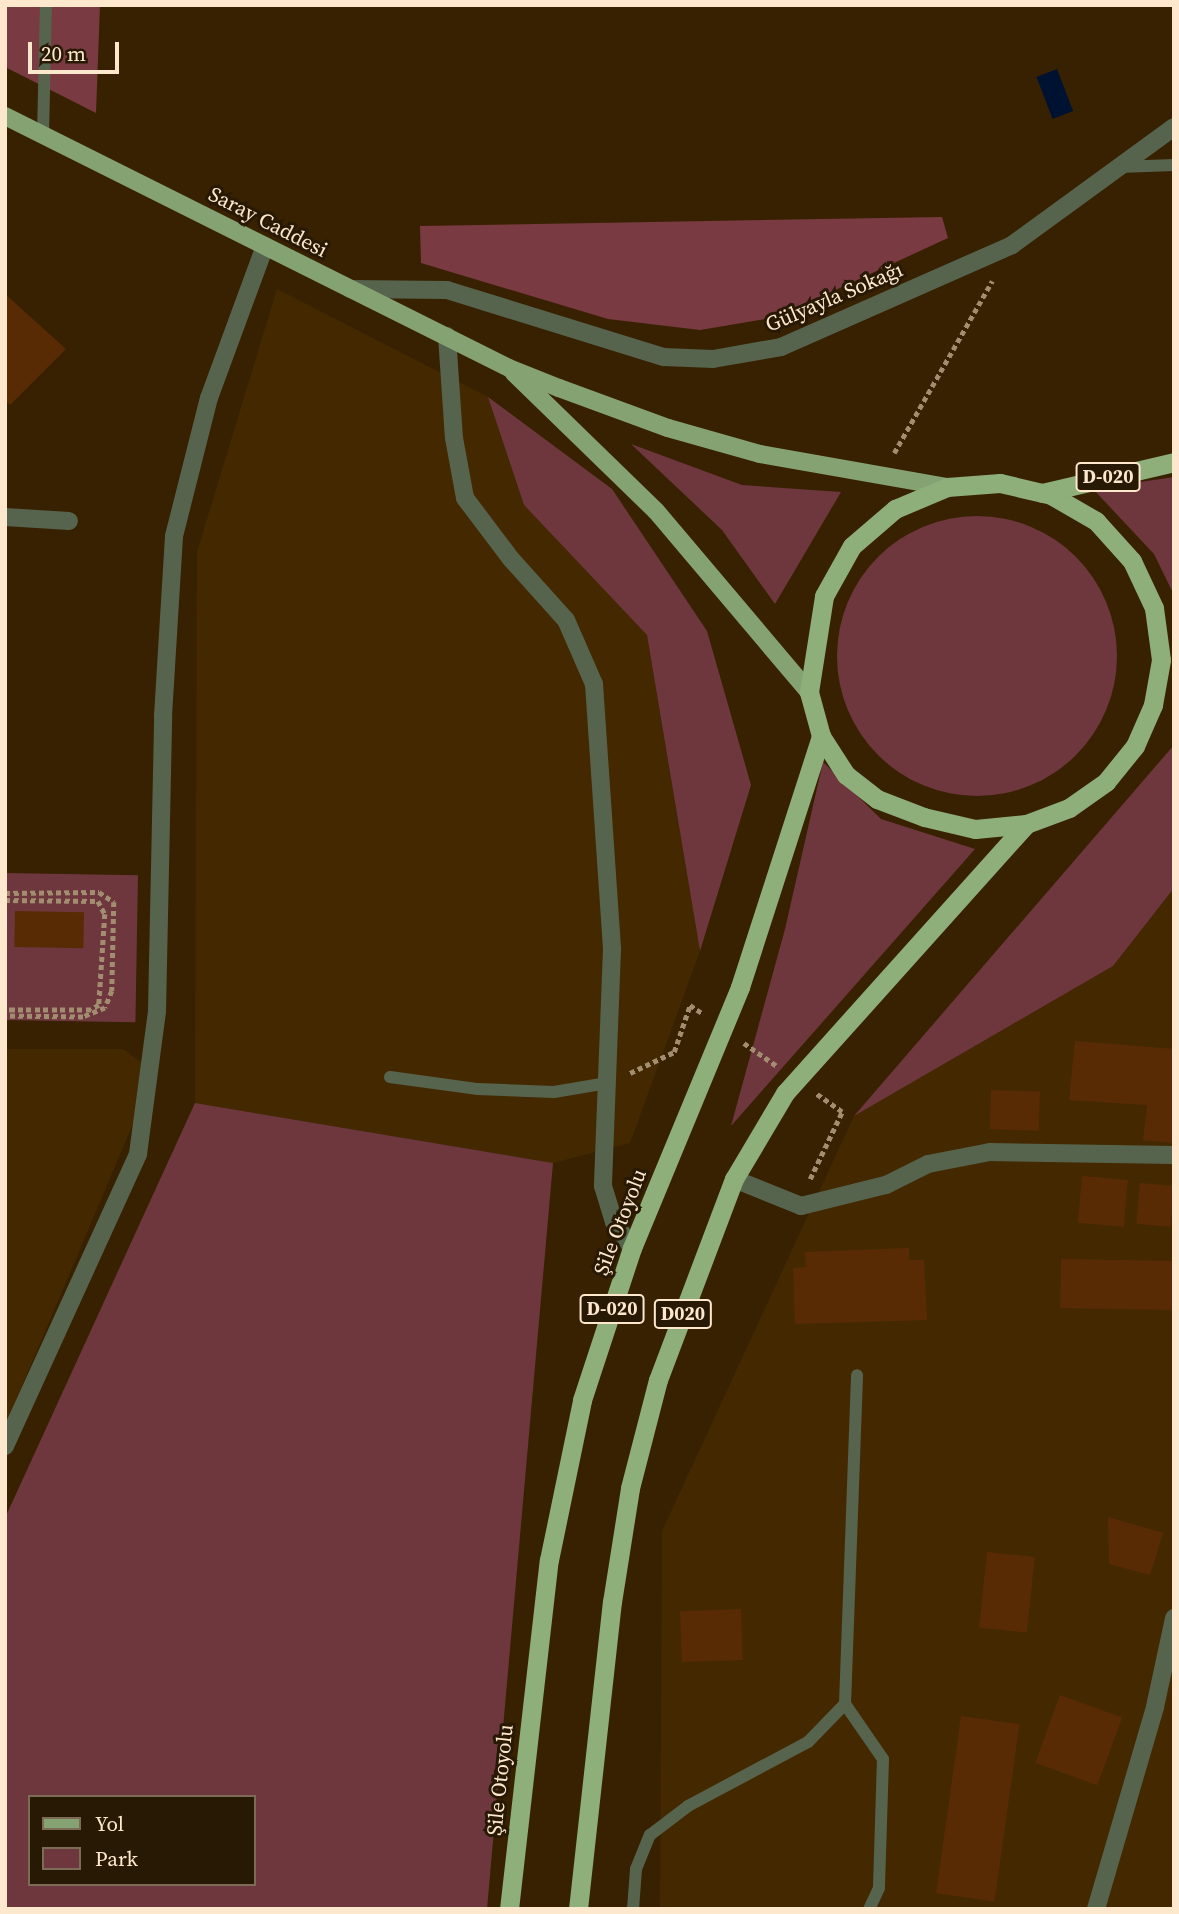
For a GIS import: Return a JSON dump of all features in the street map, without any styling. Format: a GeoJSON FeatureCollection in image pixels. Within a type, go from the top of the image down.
{"type":"FeatureCollection","features":[{"type":"Feature","properties":{"kind":"highway","name":"D-020"},"geometry":{"type":"LineString","coordinates":[[1042,493],[1174,462]]}},
{"type":"Feature","properties":{"kind":"highway"},"geometry":{"type":"LineString","coordinates":[[1000,483],[1042,493],[1096,521],[1132,561],[1154,608],[1167,654],[1153,705],[1135,747],[1106,782],[1069,808],[1026,824],[975,828],[924,817],[877,799],[846,775],[821,736],[809,692],[824,596],[852,546],[895,509],[947,487],[1000,483]]}},
{"type":"Feature","properties":{"kind":"highway","name":"Şile Otoyolu"},"geometry":{"type":"LineString","coordinates":[[509,1909],[549,1560],[582,1400],[632,1248],[740,988],[821,736]]}},
{"type":"Feature","properties":{"kind":"highway","name":"D020"},"geometry":{"type":"LineString","coordinates":[[578,1909],[612,1602],[630,1488],[658,1380],[734,1178],[785,1093],[1026,824]]}},
{"type":"Feature","properties":{"kind":"main road","name":"Saray Caddesi"},"geometry":{"type":"LineString","coordinates":[[5,116],[509,368]]}},
{"type":"Feature","properties":{"kind":"main road"},"geometry":{"type":"LineString","coordinates":[[509,368],[668,428],[760,454],[947,487]]}},
{"type":"Feature","properties":{"kind":"main road"},"geometry":{"type":"LineString","coordinates":[[509,368],[656,511],[809,692]]}},
{"type":"Feature","properties":{"kind":"street","name":"Gülyayla Sokağı"},"geometry":{"type":"LineString","coordinates":[[350,289],[447,290],[664,357],[713,359],[782,347],[1012,245],[1174,127]]}},
{"type":"Feature","properties":{"kind":"street"},"geometry":{"type":"LineString","coordinates":[[5,1446],[138,1154],[157,1012],[163,716],[174,536],[209,398],[265,246]]}},
{"type":"Feature","properties":{"kind":"street"},"geometry":{"type":"LineString","coordinates":[[447,336],[454,438],[465,498],[511,559],[566,620],[594,684],[612,949],[603,1186],[614,1222],[632,1248]]}},
{"type":"Feature","properties":{"kind":"street"},"geometry":{"type":"LineString","coordinates":[[5,517],[69,521]]}},
{"type":"Feature","properties":{"kind":"street"},"geometry":{"type":"LineString","coordinates":[[734,1178],[801,1206],[886,1185],[928,1164],[990,1152],[1174,1155]]}},
{"type":"Feature","properties":{"kind":"street"},"geometry":{"type":"LineString","coordinates":[[1096,1909],[1155,1707],[1174,1618]]}},
{"type":"Feature","properties":{"kind":"lane"},"geometry":{"type":"LineString","coordinates":[[43,135],[46,5]]}},
{"type":"Feature","properties":{"kind":"lane"},"geometry":{"type":"LineString","coordinates":[[1119,167],[1174,165]]}},
{"type":"Feature","properties":{"kind":"lane"},"geometry":{"type":"LineString","coordinates":[[390,1077],[478,1089],[554,1092],[607,1083]]}},
{"type":"Feature","properties":{"kind":"lane"},"geometry":{"type":"LineString","coordinates":[[858,1375],[845,1704],[883,1759],[879,1888],[869,1909]]}},
{"type":"Feature","properties":{"kind":"lane"},"geometry":{"type":"LineString","coordinates":[[634,1909],[636,1869],[650,1835],[688,1806],[808,1742],[845,1704]]}},
{"type":"Feature","properties":{"kind":"path"},"geometry":{"type":"LineString","coordinates":[[880,474],[1012,245]]}},
{"type":"Feature","properties":{"kind":"path"},"geometry":{"type":"LineString","coordinates":[[5,893],[100,892],[114,902],[112,990],[105,1008],[83,1017],[5,1013]]}},
{"type":"Feature","properties":{"kind":"path"},"geometry":{"type":"LineString","coordinates":[[5,900],[98,901],[105,914],[99,1005],[91,1010],[5,1013]]}},
{"type":"Feature","properties":{"kind":"path"},"geometry":{"type":"LineString","coordinates":[[607,1083],[674,1052],[690,1005],[712,1020]]}},
{"type":"Feature","properties":{"kind":"path"},"geometry":{"type":"LineString","coordinates":[[734,1035],[788,1074]]}},
{"type":"Feature","properties":{"kind":"path"},"geometry":{"type":"LineString","coordinates":[[809,1089],[842,1112],[811,1174]]}},
{"type":"Feature","properties":{"kind":"shaded area"},"geometry":{"type":"Polygon","coordinates":[[[5,5],[100,5],[96,113],[5,67],[5,5]]]}},
{"type":"Feature","properties":{"kind":"shaded area"},"geometry":{"type":"Polygon","coordinates":[[[942,217],[948,238],[777,317],[700,330],[608,319],[421,263],[420,226],[942,217]]]}},
{"type":"Feature","properties":{"kind":"shaded area"},"geometry":{"type":"Polygon","coordinates":[[[277,289],[488,397],[524,505],[647,635],[700,951],[630,1143],[553,1163],[195,1103],[197,552],[277,289]]]}},
{"type":"Feature","properties":{"kind":"shaded area"},"geometry":{"type":"Polygon","coordinates":[[[1174,888],[1174,1909],[660,1909],[662,1531],[854,1116],[1113,966],[1174,888]]]}},
{"type":"Feature","properties":{"kind":"shaded area"},"geometry":{"type":"Polygon","coordinates":[[[5,1049],[123,1049],[145,1065],[138,1112],[5,1426],[5,1049]]]}},
{"type":"Feature","properties":{"kind":"green space"},"geometry":{"type":"Polygon","coordinates":[[[488,397],[612,489],[707,631],[751,785],[700,951],[647,635],[524,505],[488,397]]]}},
{"type":"Feature","properties":{"kind":"green space"},"geometry":{"type":"Polygon","coordinates":[[[631,444],[742,485],[841,492],[775,604],[722,530],[631,444]]]}},
{"type":"Feature","properties":{"kind":"green space"},"geometry":{"type":"Polygon","coordinates":[[[1174,477],[1174,595],[1154,554],[1093,489],[1174,477]]]}},
{"type":"Feature","properties":{"kind":"green space"},"geometry":{"type":"Polygon","coordinates":[[[977,516],[1004,519],[1031,527],[1055,540],[1076,557],[1093,578],[1106,602],[1114,629],[1117,656],[1114,683],[1106,710],[1093,734],[1076,755],[1055,772],[1031,785],[1004,793],[977,796],[950,793],[923,785],[899,772],[878,755],[861,734],[848,710],[840,683],[837,656],[840,629],[848,602],[861,578],[878,557],[899,540],[923,527],[950,519],[977,516]]]}},
{"type":"Feature","properties":{"kind":"green space"},"geometry":{"type":"Polygon","coordinates":[[[1174,745],[1174,888],[1113,966],[854,1116],[1174,745]]]}},
{"type":"Feature","properties":{"kind":"green space"},"geometry":{"type":"Polygon","coordinates":[[[823,762],[881,819],[975,849],[731,1126],[785,929],[823,762]]]}},
{"type":"Feature","properties":{"kind":"green space"},"geometry":{"type":"Polygon","coordinates":[[[5,873],[138,875],[135,1022],[5,1020],[5,873]]]}},
{"type":"Feature","properties":{"kind":"green space"},"geometry":{"type":"Polygon","coordinates":[[[195,1103],[553,1163],[487,1909],[5,1909],[5,1518],[195,1103]]]}},
{"type":"Feature","properties":{"kind":"water"},"geometry":{"type":"Polygon","coordinates":[[[1057,69],[1073,111],[1053,119],[1036,77],[1057,69]]]}},
{"type":"Feature","properties":{"kind":"building"},"geometry":{"type":"Polygon","coordinates":[[[5,294],[66,349],[10,405],[5,400],[5,294]]]}},
{"type":"Feature","properties":{"kind":"building"},"geometry":{"type":"Polygon","coordinates":[[[15,911],[84,912],[83,948],[14,947],[15,911]]]}},
{"type":"Feature","properties":{"kind":"building"},"geometry":{"type":"Polygon","coordinates":[[[1075,1041],[1174,1049],[1174,1143],[1143,1140],[1147,1105],[1069,1100],[1075,1041]]]}},
{"type":"Feature","properties":{"kind":"building"},"geometry":{"type":"Polygon","coordinates":[[[991,1090],[1040,1092],[1039,1131],[990,1129],[991,1090]]]}},
{"type":"Feature","properties":{"kind":"building"},"geometry":{"type":"Polygon","coordinates":[[[1082,1176],[1128,1180],[1124,1227],[1078,1223],[1082,1176]]]}},
{"type":"Feature","properties":{"kind":"building"},"geometry":{"type":"Polygon","coordinates":[[[1140,1183],[1174,1186],[1170,1227],[1136,1224],[1140,1183]]]}},
{"type":"Feature","properties":{"kind":"building"},"geometry":{"type":"Polygon","coordinates":[[[909,1248],[909,1260],[924,1260],[927,1320],[795,1324],[793,1268],[806,1267],[805,1252],[909,1248]]]}},
{"type":"Feature","properties":{"kind":"building"},"geometry":{"type":"Polygon","coordinates":[[[1061,1259],[1174,1261],[1173,1310],[1060,1308],[1061,1259]]]}},
{"type":"Feature","properties":{"kind":"building"},"geometry":{"type":"Polygon","coordinates":[[[1108,1517],[1163,1533],[1150,1575],[1109,1564],[1108,1517]]]}},
{"type":"Feature","properties":{"kind":"building"},"geometry":{"type":"Polygon","coordinates":[[[987,1552],[1035,1557],[1027,1633],[979,1628],[987,1552]]]}},
{"type":"Feature","properties":{"kind":"building"},"geometry":{"type":"Polygon","coordinates":[[[741,1609],[743,1660],[682,1662],[680,1611],[741,1609]]]}},
{"type":"Feature","properties":{"kind":"building"},"geometry":{"type":"Polygon","coordinates":[[[1060,1695],[1122,1718],[1097,1785],[1035,1763],[1060,1695]]]}},
{"type":"Feature","properties":{"kind":"building"},"geometry":{"type":"Polygon","coordinates":[[[961,1716],[1019,1724],[995,1901],[936,1893],[961,1716]]]}}]}
